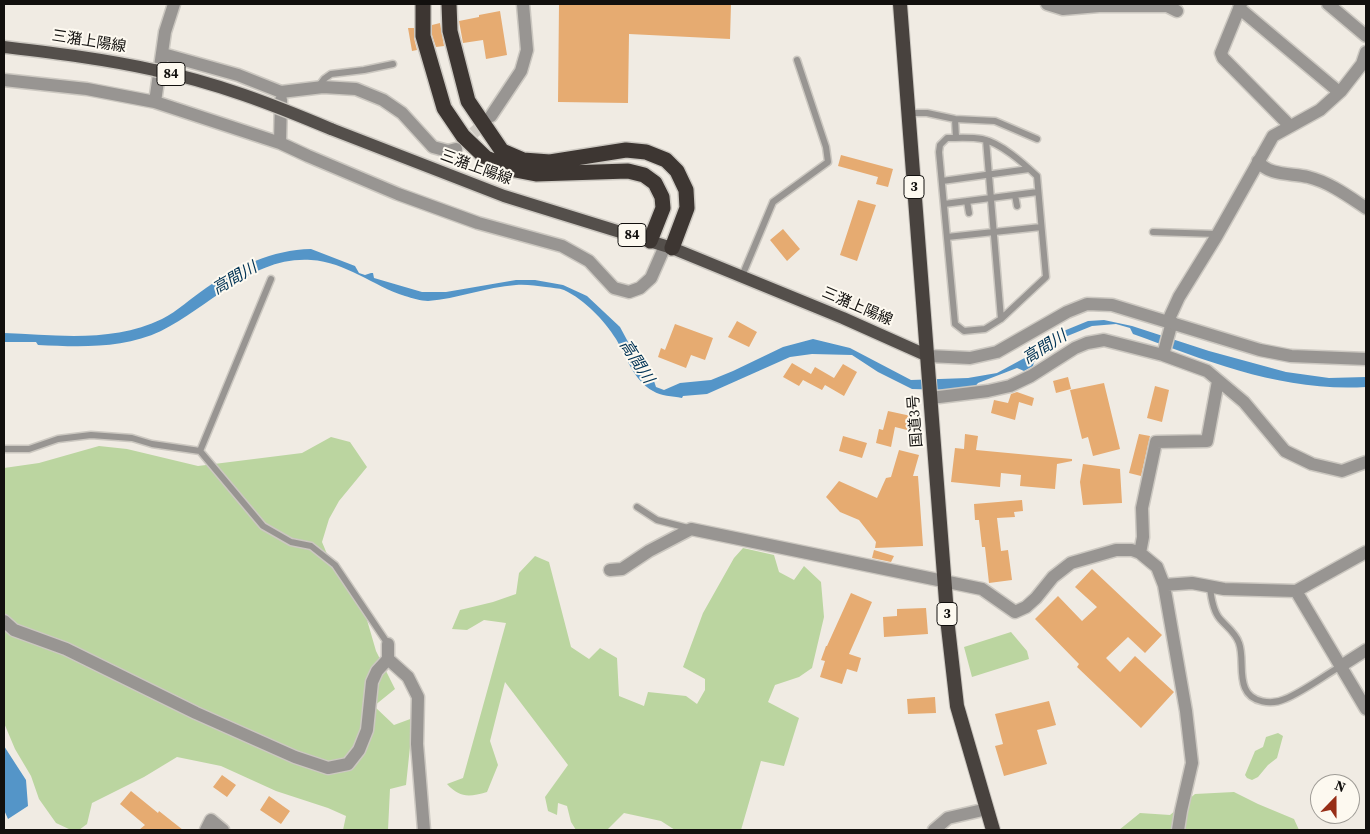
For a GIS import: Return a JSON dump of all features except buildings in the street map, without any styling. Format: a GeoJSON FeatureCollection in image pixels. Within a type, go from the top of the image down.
{"type":"FeatureCollection","features":[{"type":"Feature","properties":{"kind":"highway"},"geometry":{"type":"LineString","coordinates":[[423,4],[423,36],[444,108],[463,136],[486,158],[515,170],[536,174],[628,171],[644,175],[655,183],[662,197],[663,208],[650,241]]}},
{"type":"Feature","properties":{"kind":"highway"},"geometry":{"type":"LineString","coordinates":[[449,4],[450,31],[468,101],[502,151],[523,160],[550,162],[626,150],[646,152],[666,160],[677,171],[686,190],[687,208],[669,247]]}},
{"type":"Feature","properties":{"kind":"highway","name":"国道3号"},"geometry":{"type":"LineString","coordinates":[[900,4],[931,395],[943,582],[958,706],[993,830]]}},
{"type":"Feature","properties":{"kind":"main road","name":"三潴上陽線"},"geometry":{"type":"LineString","coordinates":[[4,47],[87,57],[156,70],[269,103],[504,196],[669,247],[843,318],[928,356]]}},
{"type":"Feature","properties":{"kind":"street"},"geometry":{"type":"LineString","coordinates":[[155,102],[165,32],[174,4]]}},
{"type":"Feature","properties":{"kind":"street"},"geometry":{"type":"LineString","coordinates":[[491,116],[520,71],[527,50],[523,4]]}},
{"type":"Feature","properties":{"kind":"street"},"geometry":{"type":"LineString","coordinates":[[1047,4],[1063,9],[1100,6],[1166,6],[1177,11]]}},
{"type":"Feature","properties":{"kind":"street"},"geometry":{"type":"LineString","coordinates":[[1328,4],[1366,36]]}},
{"type":"Feature","properties":{"kind":"street"},"geometry":{"type":"LineString","coordinates":[[1290,126],[1223,58],[1221,53],[1240,6],[1339,92]]}},
{"type":"Feature","properties":{"kind":"street"},"geometry":{"type":"LineString","coordinates":[[1164,353],[1170,324],[1179,297],[1273,136],[1320,110],[1339,92],[1362,64],[1366,52]]}},
{"type":"Feature","properties":{"kind":"street"},"geometry":{"type":"LineString","coordinates":[[163,54],[238,75],[282,92],[317,88],[356,90],[383,100],[402,113],[433,147],[448,152],[456,149]]}},
{"type":"Feature","properties":{"kind":"street"},"geometry":{"type":"LineString","coordinates":[[4,80],[88,89],[155,102],[280,143],[398,194],[478,223],[562,246],[589,261],[614,288],[629,292],[640,288],[651,278],[669,247]]}},
{"type":"Feature","properties":{"kind":"street"},"geometry":{"type":"LineString","coordinates":[[280,143],[282,92]]}},
{"type":"Feature","properties":{"kind":"street"},"geometry":{"type":"LineString","coordinates":[[1258,161],[1262,167],[1270,170],[1308,177],[1327,183],[1365,204]]}},
{"type":"Feature","properties":{"kind":"street"},"geometry":{"type":"LineString","coordinates":[[928,356],[970,358],[997,352],[1067,312],[1087,304],[1112,305],[1260,350],[1291,356],[1366,359]]}},
{"type":"Feature","properties":{"kind":"street"},"geometry":{"type":"LineString","coordinates":[[931,395],[988,392],[1010,386],[1031,376],[1075,348],[1087,343],[1104,340],[1164,353],[1206,371],[1244,402],[1285,451],[1312,464],[1342,471],[1366,462]]}},
{"type":"Feature","properties":{"kind":"street"},"geometry":{"type":"LineString","coordinates":[[1140,553],[1143,537],[1142,508],[1156,442],[1207,440],[1218,381]]}},
{"type":"Feature","properties":{"kind":"street"},"geometry":{"type":"LineString","coordinates":[[610,570],[622,569],[649,551],[691,529],[982,589],[1015,612],[1026,607],[1054,576],[1071,563],[1116,550],[1132,550],[1140,553],[1157,567],[1164,585],[1186,711],[1192,763],[1180,811],[1178,830]]}},
{"type":"Feature","properties":{"kind":"street"},"geometry":{"type":"LineString","coordinates":[[1164,585],[1192,583],[1224,589],[1296,591],[1366,552]]}},
{"type":"Feature","properties":{"kind":"street"},"geometry":{"type":"LineString","coordinates":[[1296,591],[1366,709]]}},
{"type":"Feature","properties":{"kind":"street"},"geometry":{"type":"LineString","coordinates":[[4,621],[14,630],[66,649],[196,713],[295,757],[328,768],[348,764],[359,750],[368,730],[372,682],[377,671],[388,659],[388,644]]}},
{"type":"Feature","properties":{"kind":"street"},"geometry":{"type":"LineString","coordinates":[[1341,666],[1366,650]]}},
{"type":"Feature","properties":{"kind":"street"},"geometry":{"type":"LineString","coordinates":[[388,659],[408,677],[418,697],[416,744],[424,830]]}},
{"type":"Feature","properties":{"kind":"street"},"geometry":{"type":"LineString","coordinates":[[934,830],[948,818],[987,809]]}},
{"type":"Feature","properties":{"kind":"street"},"geometry":{"type":"LineString","coordinates":[[206,830],[211,820],[224,830]]}},
{"type":"Feature","properties":{"kind":"lane"},"geometry":{"type":"LineString","coordinates":[[742,276],[773,202],[828,162],[826,147],[797,60]]}},
{"type":"Feature","properties":{"kind":"lane"},"geometry":{"type":"LineString","coordinates":[[317,88],[331,74],[393,64]]}},
{"type":"Feature","properties":{"kind":"lane"},"geometry":{"type":"LineString","coordinates":[[908,113],[927,113],[955,120],[995,121],[1038,139]]}},
{"type":"Feature","properties":{"kind":"lane"},"geometry":{"type":"LineString","coordinates":[[955,120],[956,138]]}},
{"type":"Feature","properties":{"kind":"lane"},"geometry":{"type":"LineString","coordinates":[[946,138],[986,140],[1020,161],[1037,176],[1046,277],[1001,319],[985,329],[964,331],[955,324],[940,145],[946,138]]}},
{"type":"Feature","properties":{"kind":"lane"},"geometry":{"type":"LineString","coordinates":[[986,140],[1001,319]]}},
{"type":"Feature","properties":{"kind":"lane"},"geometry":{"type":"LineString","coordinates":[[942,181],[1029,169]]}},
{"type":"Feature","properties":{"kind":"lane"},"geometry":{"type":"LineString","coordinates":[[944,204],[1038,192]]}},
{"type":"Feature","properties":{"kind":"lane"},"geometry":{"type":"LineString","coordinates":[[1015,195],[1016,206]]}},
{"type":"Feature","properties":{"kind":"lane"},"geometry":{"type":"LineString","coordinates":[[967,201],[969,213]]}},
{"type":"Feature","properties":{"kind":"lane"},"geometry":{"type":"LineString","coordinates":[[947,237],[1041,227]]}},
{"type":"Feature","properties":{"kind":"lane"},"geometry":{"type":"LineString","coordinates":[[1154,232],[1217,234]]}},
{"type":"Feature","properties":{"kind":"lane"},"geometry":{"type":"LineString","coordinates":[[200,451],[271,279]]}},
{"type":"Feature","properties":{"kind":"lane"},"geometry":{"type":"LineString","coordinates":[[4,449],[29,449],[58,439],[91,435],[132,438],[152,444],[200,451],[263,526],[291,542],[311,546],[336,565],[388,644]]}},
{"type":"Feature","properties":{"kind":"lane"},"geometry":{"type":"LineString","coordinates":[[637,508],[657,520],[691,529]]}},
{"type":"Feature","properties":{"kind":"lane"},"geometry":{"type":"LineString","coordinates":[[1210,587],[1211,597],[1218,618],[1230,629],[1239,642],[1242,677],[1245,689],[1250,697],[1260,702],[1283,700],[1341,666]]}},
{"type":"Feature","properties":{"kind":"green space"},"geometry":{"type":"Polygon","coordinates":[[[331,437],[350,442],[367,467],[339,501],[329,519],[322,542],[332,566],[365,613],[376,651],[395,689],[374,706],[394,725],[413,718],[406,785],[390,789],[388,830],[343,830],[346,816],[328,808],[276,791],[221,766],[177,757],[144,777],[92,803],[87,824],[79,830],[71,830],[56,823],[39,799],[31,776],[15,749],[4,723],[4,468],[39,463],[99,446],[127,449],[198,466],[302,453],[331,437]]]}},
{"type":"Feature","properties":{"kind":"green space"},"geometry":{"type":"Polygon","coordinates":[[[743,548],[774,555],[779,572],[794,580],[804,566],[821,582],[824,617],[812,668],[799,677],[775,685],[768,702],[799,718],[784,766],[761,761],[741,830],[675,830],[661,821],[624,813],[607,830],[576,830],[571,822],[567,806],[558,803],[557,815],[548,811],[545,797],[568,765],[505,682],[490,741],[498,765],[487,792],[465,795],[456,792],[447,784],[463,778],[506,623],[484,620],[467,630],[452,629],[460,610],[516,594],[519,573],[535,556],[549,562],[571,647],[589,659],[600,648],[617,658],[619,696],[644,706],[648,692],[686,696],[697,704],[705,690],[705,679],[683,667],[703,613],[734,558],[743,548]]]}},
{"type":"Feature","properties":{"kind":"green space"},"geometry":{"type":"Polygon","coordinates":[[[1011,632],[1027,651],[1029,659],[972,677],[964,647],[1011,632]]]}},
{"type":"Feature","properties":{"kind":"green space"},"geometry":{"type":"Polygon","coordinates":[[[1278,733],[1283,736],[1277,758],[1258,777],[1252,780],[1247,778],[1245,775],[1255,751],[1263,747],[1266,737],[1278,733]]]}},
{"type":"Feature","properties":{"kind":"green space"},"geometry":{"type":"Polygon","coordinates":[[[1234,792],[1294,819],[1299,830],[1119,830],[1140,813],[1170,815],[1195,794],[1234,792]]]}},
{"type":"Feature","properties":{"kind":"water","name":"高間川"},"geometry":{"type":"Polygon","coordinates":[[[311,249],[355,266],[359,273],[365,275],[373,273],[374,278],[422,292],[446,292],[516,280],[535,280],[563,285],[587,296],[620,327],[634,353],[638,367],[648,379],[654,381],[656,387],[664,390],[680,383],[711,380],[783,347],[813,339],[850,348],[911,380],[968,378],[997,373],[1030,355],[1066,330],[1088,321],[1104,320],[1132,326],[1209,351],[1286,372],[1329,378],[1366,377],[1366,387],[1305,385],[1247,373],[1133,334],[1130,328],[1116,324],[1092,326],[1060,339],[1050,352],[1034,362],[1033,366],[1024,371],[1017,368],[978,383],[974,388],[947,390],[912,389],[878,372],[852,355],[812,354],[790,357],[707,394],[683,396],[682,398],[659,394],[646,387],[636,375],[606,325],[587,305],[564,290],[531,285],[516,285],[425,301],[393,292],[336,265],[311,260],[290,261],[270,266],[251,274],[179,321],[161,331],[132,341],[101,346],[38,345],[36,342],[4,342],[4,333],[84,336],[124,332],[144,327],[168,316],[206,288],[243,266],[283,252],[311,249]]]}},
{"type":"Feature","properties":{"kind":"water"},"geometry":{"type":"Polygon","coordinates":[[[4,746],[26,780],[28,806],[8,819],[4,810],[4,746]]]}},
{"type":"Feature","properties":{"kind":"tunnel"},"geometry":{"type":"LineString","coordinates":[[460,145],[490,118]]}}]}
